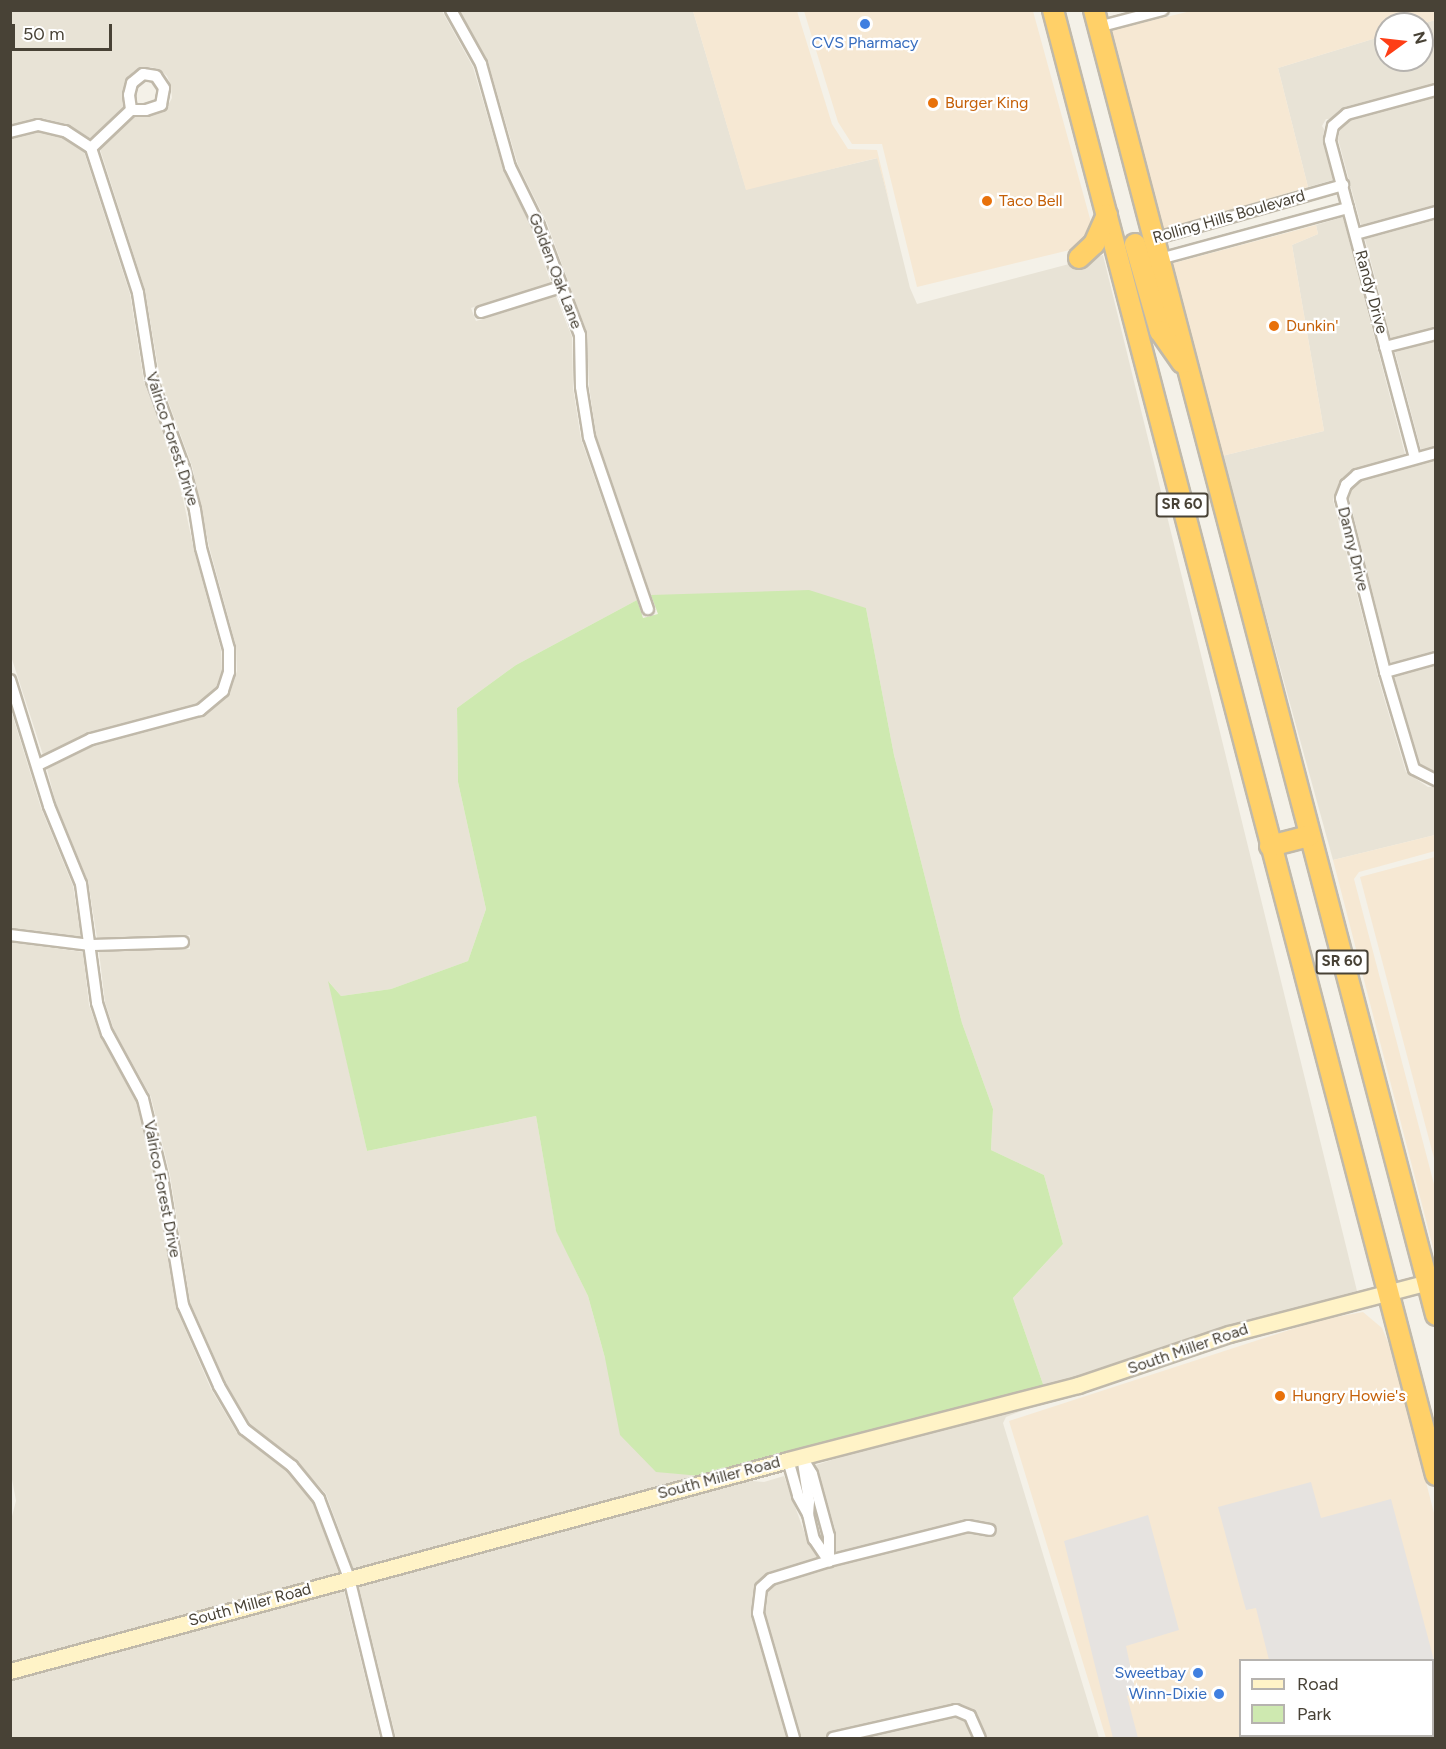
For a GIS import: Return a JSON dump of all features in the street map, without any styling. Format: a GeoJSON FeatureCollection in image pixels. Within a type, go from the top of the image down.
{"type":"FeatureCollection","features":[{"type":"Feature","properties":{"kind":"highway","name":"SR 60"},"geometry":{"type":"LineString","coordinates":[[1053,10],[1436,1475]]}},
{"type":"Feature","properties":{"kind":"highway","name":"SR 60"},"geometry":{"type":"LineString","coordinates":[[1096,19],[1161,260],[1308,836],[1431,1281],[1436,1315]]}},
{"type":"Feature","properties":{"kind":"highway"},"geometry":{"type":"LineString","coordinates":[[1079,258],[1094,244],[1107,215]]}},
{"type":"Feature","properties":{"kind":"highway"},"geometry":{"type":"LineString","coordinates":[[1138,253],[1160,331],[1188,370]]}},
{"type":"Feature","properties":{"kind":"highway"},"geometry":{"type":"LineString","coordinates":[[1270,846],[1308,836]]}},
{"type":"Feature","properties":{"kind":"street","name":"Golden Oak Lane"},"geometry":{"type":"LineString","coordinates":[[451,10],[481,64],[510,167],[539,226],[580,335],[581,387],[588,436],[648,609]]}},
{"type":"Feature","properties":{"kind":"street"},"geometry":{"type":"LineString","coordinates":[[1096,19],[1163,10]]}},
{"type":"Feature","properties":{"kind":"street","name":"Randy Drive"},"geometry":{"type":"LineString","coordinates":[[1415,458],[1330,140],[1332,126],[1347,114],[1436,90]]}},
{"type":"Feature","properties":{"kind":"street"},"geometry":{"type":"LineString","coordinates":[[10,132],[38,124],[65,131],[91,148],[131,110]]}},
{"type":"Feature","properties":{"kind":"street","name":"Valrico Forest Drive"},"geometry":{"type":"LineString","coordinates":[[38,765],[90,739],[200,710],[222,691],[229,672],[229,648],[201,548],[187,479],[152,381],[138,293],[91,148]]}},
{"type":"Feature","properties":{"kind":"street","name":"Rolling Hills Boulevard"},"geometry":{"type":"LineString","coordinates":[[1118,257],[1138,253],[1155,239],[1343,185]]}},
{"type":"Feature","properties":{"kind":"street","name":"Rolling Hills Boulevard"},"geometry":{"type":"LineString","coordinates":[[1118,257],[1138,253],[1161,260],[1348,208]]}},
{"type":"Feature","properties":{"kind":"street"},"geometry":{"type":"LineString","coordinates":[[1356,234],[1436,212]]}},
{"type":"Feature","properties":{"kind":"street"},"geometry":{"type":"LineString","coordinates":[[481,312],[561,287]]}},
{"type":"Feature","properties":{"kind":"street"},"geometry":{"type":"LineString","coordinates":[[1385,348],[1436,334]]}},
{"type":"Feature","properties":{"kind":"street","name":"Danny Drive"},"geometry":{"type":"LineString","coordinates":[[1436,453],[1357,475],[1346,484],[1341,498],[1385,672],[1413,770],[1436,780]]}},
{"type":"Feature","properties":{"kind":"street"},"geometry":{"type":"LineString","coordinates":[[1385,672],[1436,658]]}},
{"type":"Feature","properties":{"kind":"street","name":"Valrico Forest Drive"},"geometry":{"type":"LineString","coordinates":[[10,680],[49,806],[81,884],[97,1003],[107,1034],[143,1099],[162,1177],[183,1305],[219,1386],[244,1429],[292,1466],[320,1499],[349,1578],[388,1738]]}},
{"type":"Feature","properties":{"kind":"street"},"geometry":{"type":"LineString","coordinates":[[10,935],[90,945],[183,942]]}},
{"type":"Feature","properties":{"kind":"street","name":"South Miller Road"},"geometry":{"type":"LineString","coordinates":[[10,1671],[795,1458],[1078,1385],[1229,1334],[1431,1281]]}},
{"type":"Feature","properties":{"kind":"street"},"geometry":{"type":"LineString","coordinates":[[795,1458],[809,1501],[807,1514],[814,1539],[829,1561]]}},
{"type":"Feature","properties":{"kind":"street"},"geometry":{"type":"LineString","coordinates":[[795,1458],[812,1474],[827,1530],[829,1561]]}},
{"type":"Feature","properties":{"kind":"street"},"geometry":{"type":"LineString","coordinates":[[794,1738],[758,1613],[761,1588],[771,1579],[829,1561],[968,1526],[990,1530]]}},
{"type":"Feature","properties":{"kind":"street"},"geometry":{"type":"LineString","coordinates":[[833,1738],[956,1710],[970,1716],[980,1738]]}},
{"type":"Feature","properties":{"kind":"shaded area"},"geometry":{"type":"Polygon","coordinates":[[[11,11],[442,11],[473,67],[503,169],[532,229],[551,283],[471,308],[476,321],[556,296],[572,337],[573,388],[581,439],[637,600],[516,665],[457,708],[458,782],[486,909],[468,961],[391,989],[341,996],[329,982],[367,1151],[536,1116],[556,1230],[588,1296],[605,1358],[701,1476],[354,1570],[326,1494],[297,1461],[250,1425],[226,1383],[190,1302],[170,1175],[151,1097],[114,1030],[105,1002],[99,952],[190,949],[190,935],[97,938],[88,881],[56,804],[47,769],[93,746],[205,715],[228,696],[237,671],[236,646],[209,546],[192,466],[160,379],[145,290],[100,149],[134,117],[145,117],[165,111],[172,98],[171,86],[167,76],[159,69],[150,67],[134,71],[125,81],[123,108],[90,138],[67,124],[41,118],[11,125],[11,11]]]}},
{"type":"Feature","properties":{"kind":"shaded area"},"geometry":{"type":"Polygon","coordinates":[[[460,11],[693,11],[746,189],[878,158],[910,288],[917,304],[1073,263],[1078,268],[1090,259],[1103,255],[1357,1291],[1227,1327],[1123,1364],[1044,1387],[1013,1298],[1063,1244],[1044,1175],[991,1150],[993,1109],[962,1023],[894,755],[866,608],[719,595],[651,595],[596,435],[589,386],[587,333],[547,223],[518,165],[488,62],[460,11]]]}},
{"type":"Feature","properties":{"kind":"shaded area"},"geometry":{"type":"Polygon","coordinates":[[[693,11],[797,11],[832,124],[848,149],[877,150],[890,204],[877,158],[746,190],[693,11]]]}},
{"type":"Feature","properties":{"kind":"shaded area"},"geometry":{"type":"Polygon","coordinates":[[[804,11],[1033,11],[1092,226],[1088,240],[1078,248],[917,287],[882,144],[852,144],[838,122],[804,11]]]}},
{"type":"Feature","properties":{"kind":"shaded area"},"geometry":{"type":"Polygon","coordinates":[[[1191,11],[1435,11],[1434,20],[1434,12],[1374,12],[1374,39],[1278,68],[1308,187],[1161,230],[1108,31],[1191,11]]]}},
{"type":"Feature","properties":{"kind":"shaded area"},"geometry":{"type":"Polygon","coordinates":[[[1434,20],[1435,83],[1345,107],[1330,119],[1326,119],[1322,126],[1324,129],[1323,142],[1333,180],[1308,187],[1278,68],[1374,39],[1374,72],[1434,72],[1434,20]]]}},
{"type":"Feature","properties":{"kind":"shaded area"},"geometry":{"type":"Polygon","coordinates":[[[1435,97],[1435,205],[1361,225],[1338,139],[1340,130],[1351,120],[1435,97]]]}},
{"type":"Feature","properties":{"kind":"shaded area"},"geometry":{"type":"Polygon","coordinates":[[[38,132],[61,137],[84,152],[130,294],[144,382],[177,471],[194,550],[221,650],[222,671],[216,687],[197,704],[89,732],[43,755],[10,653],[11,139],[38,132]]]}},
{"type":"Feature","properties":{"kind":"shaded area"},"geometry":{"type":"Polygon","coordinates":[[[1343,217],[1405,454],[1352,470],[1339,483],[1333,500],[1379,681],[1406,772],[1428,787],[1435,787],[1435,835],[1333,860],[1222,456],[1324,431],[1292,245],[1318,234],[1316,225],[1343,217]]]}},
{"type":"Feature","properties":{"kind":"shaded area"},"geometry":{"type":"Polygon","coordinates":[[[1435,220],[1435,327],[1391,339],[1365,239],[1435,220]]]}},
{"type":"Feature","properties":{"kind":"shaded area"},"geometry":{"type":"Polygon","coordinates":[[[1316,225],[1318,234],[1292,245],[1324,431],[1222,456],[1170,264],[1316,225]]]}},
{"type":"Feature","properties":{"kind":"shaded area"},"geometry":{"type":"Polygon","coordinates":[[[1435,341],[1435,446],[1421,450],[1395,352],[1435,341]]]}},
{"type":"Feature","properties":{"kind":"shaded area"},"geometry":{"type":"Polygon","coordinates":[[[1435,460],[1435,651],[1390,663],[1349,498],[1353,488],[1361,481],[1435,460]]]}},
{"type":"Feature","properties":{"kind":"shaded area"},"geometry":{"type":"Polygon","coordinates":[[[1435,665],[1436,773],[1434,773],[1420,765],[1394,676],[1435,665]]]}},
{"type":"Feature","properties":{"kind":"shaded area"},"geometry":{"type":"Polygon","coordinates":[[[10,707],[41,808],[73,886],[81,937],[11,928],[10,707]]]}},
{"type":"Feature","properties":{"kind":"shaded area"},"geometry":{"type":"Polygon","coordinates":[[[1435,835],[1435,851],[1359,872],[1354,879],[1435,1188],[1435,1255],[1333,860],[1435,835]]]}},
{"type":"Feature","properties":{"kind":"shaded area"},"geometry":{"type":"Polygon","coordinates":[[[1436,857],[1435,1162],[1360,877],[1436,857]]]}},
{"type":"Feature","properties":{"kind":"shaded area"},"geometry":{"type":"Polygon","coordinates":[[[11,942],[83,952],[89,1005],[100,1036],[136,1101],[155,1179],[176,1308],[211,1389],[237,1433],[286,1471],[313,1502],[339,1574],[11,1664],[10,1524],[16,1501],[10,1468],[11,942]]]}},
{"type":"Feature","properties":{"kind":"shaded area"},"geometry":{"type":"Polygon","coordinates":[[[1363,1312],[1382,1328],[1393,1354],[1435,1517],[1435,1738],[1106,1738],[1009,1421],[1320,1320],[1363,1312]]]}},
{"type":"Feature","properties":{"kind":"shaded area"},"geometry":{"type":"Polygon","coordinates":[[[1023,1407],[1024,1410],[1006,1417],[1003,1423],[1099,1738],[396,1738],[358,1583],[741,1480],[764,1482],[784,1476],[806,1537],[835,1529],[816,1465],[891,1441],[1023,1407]]]}},
{"type":"Feature","properties":{"kind":"shaded area"},"geometry":{"type":"Polygon","coordinates":[[[1311,1482],[1321,1518],[1391,1499],[1434,1659],[1269,1659],[1256,1608],[1246,1610],[1218,1507],[1311,1482]]]}},
{"type":"Feature","properties":{"kind":"shaded area"},"geometry":{"type":"Polygon","coordinates":[[[1148,1515],[1179,1630],[1126,1646],[1136,1693],[1127,1696],[1138,1738],[1113,1738],[1064,1541],[1148,1515]]]}},
{"type":"Feature","properties":{"kind":"shaded area"},"geometry":{"type":"Polygon","coordinates":[[[343,1587],[380,1738],[11,1738],[11,1678],[343,1587]]]}},
{"type":"Feature","properties":{"kind":"shaded area"},"geometry":{"type":"Polygon","coordinates":[[[1434,1660],[1435,1738],[1289,1738],[1434,1737],[1434,1660]]]}},
{"type":"Feature","properties":{"kind":"green space"},"geometry":{"type":"Polygon","coordinates":[[[809,590],[866,608],[894,755],[962,1023],[993,1109],[991,1150],[1044,1175],[1063,1244],[1013,1298],[1044,1387],[701,1476],[656,1472],[620,1435],[605,1358],[588,1296],[556,1231],[536,1116],[367,1151],[328,981],[341,996],[391,989],[468,961],[486,909],[458,782],[457,708],[516,665],[637,600],[643,618],[658,614],[651,595],[809,590]]]}},
{"type":"Feature","properties":{"kind":"place","name":"CVS Pharmacy"},"geometry":{"type":"Point","coordinates":[865,24]}},
{"type":"Feature","properties":{"kind":"place","name":"Burger King"},"geometry":{"type":"Point","coordinates":[933,103]}},
{"type":"Feature","properties":{"kind":"place","name":"Taco Bell"},"geometry":{"type":"Point","coordinates":[987,201]}},
{"type":"Feature","properties":{"kind":"place","name":"Dunkin'"},"geometry":{"type":"Point","coordinates":[1274,326]}},
{"type":"Feature","properties":{"kind":"place","name":"Hungry Howie's"},"geometry":{"type":"Point","coordinates":[1280,1396]}},
{"type":"Feature","properties":{"kind":"place","name":"Sweetbay"},"geometry":{"type":"Point","coordinates":[1198,1673]}},
{"type":"Feature","properties":{"kind":"place","name":"Winn-Dixie"},"geometry":{"type":"Point","coordinates":[1219,1694]}}]}
